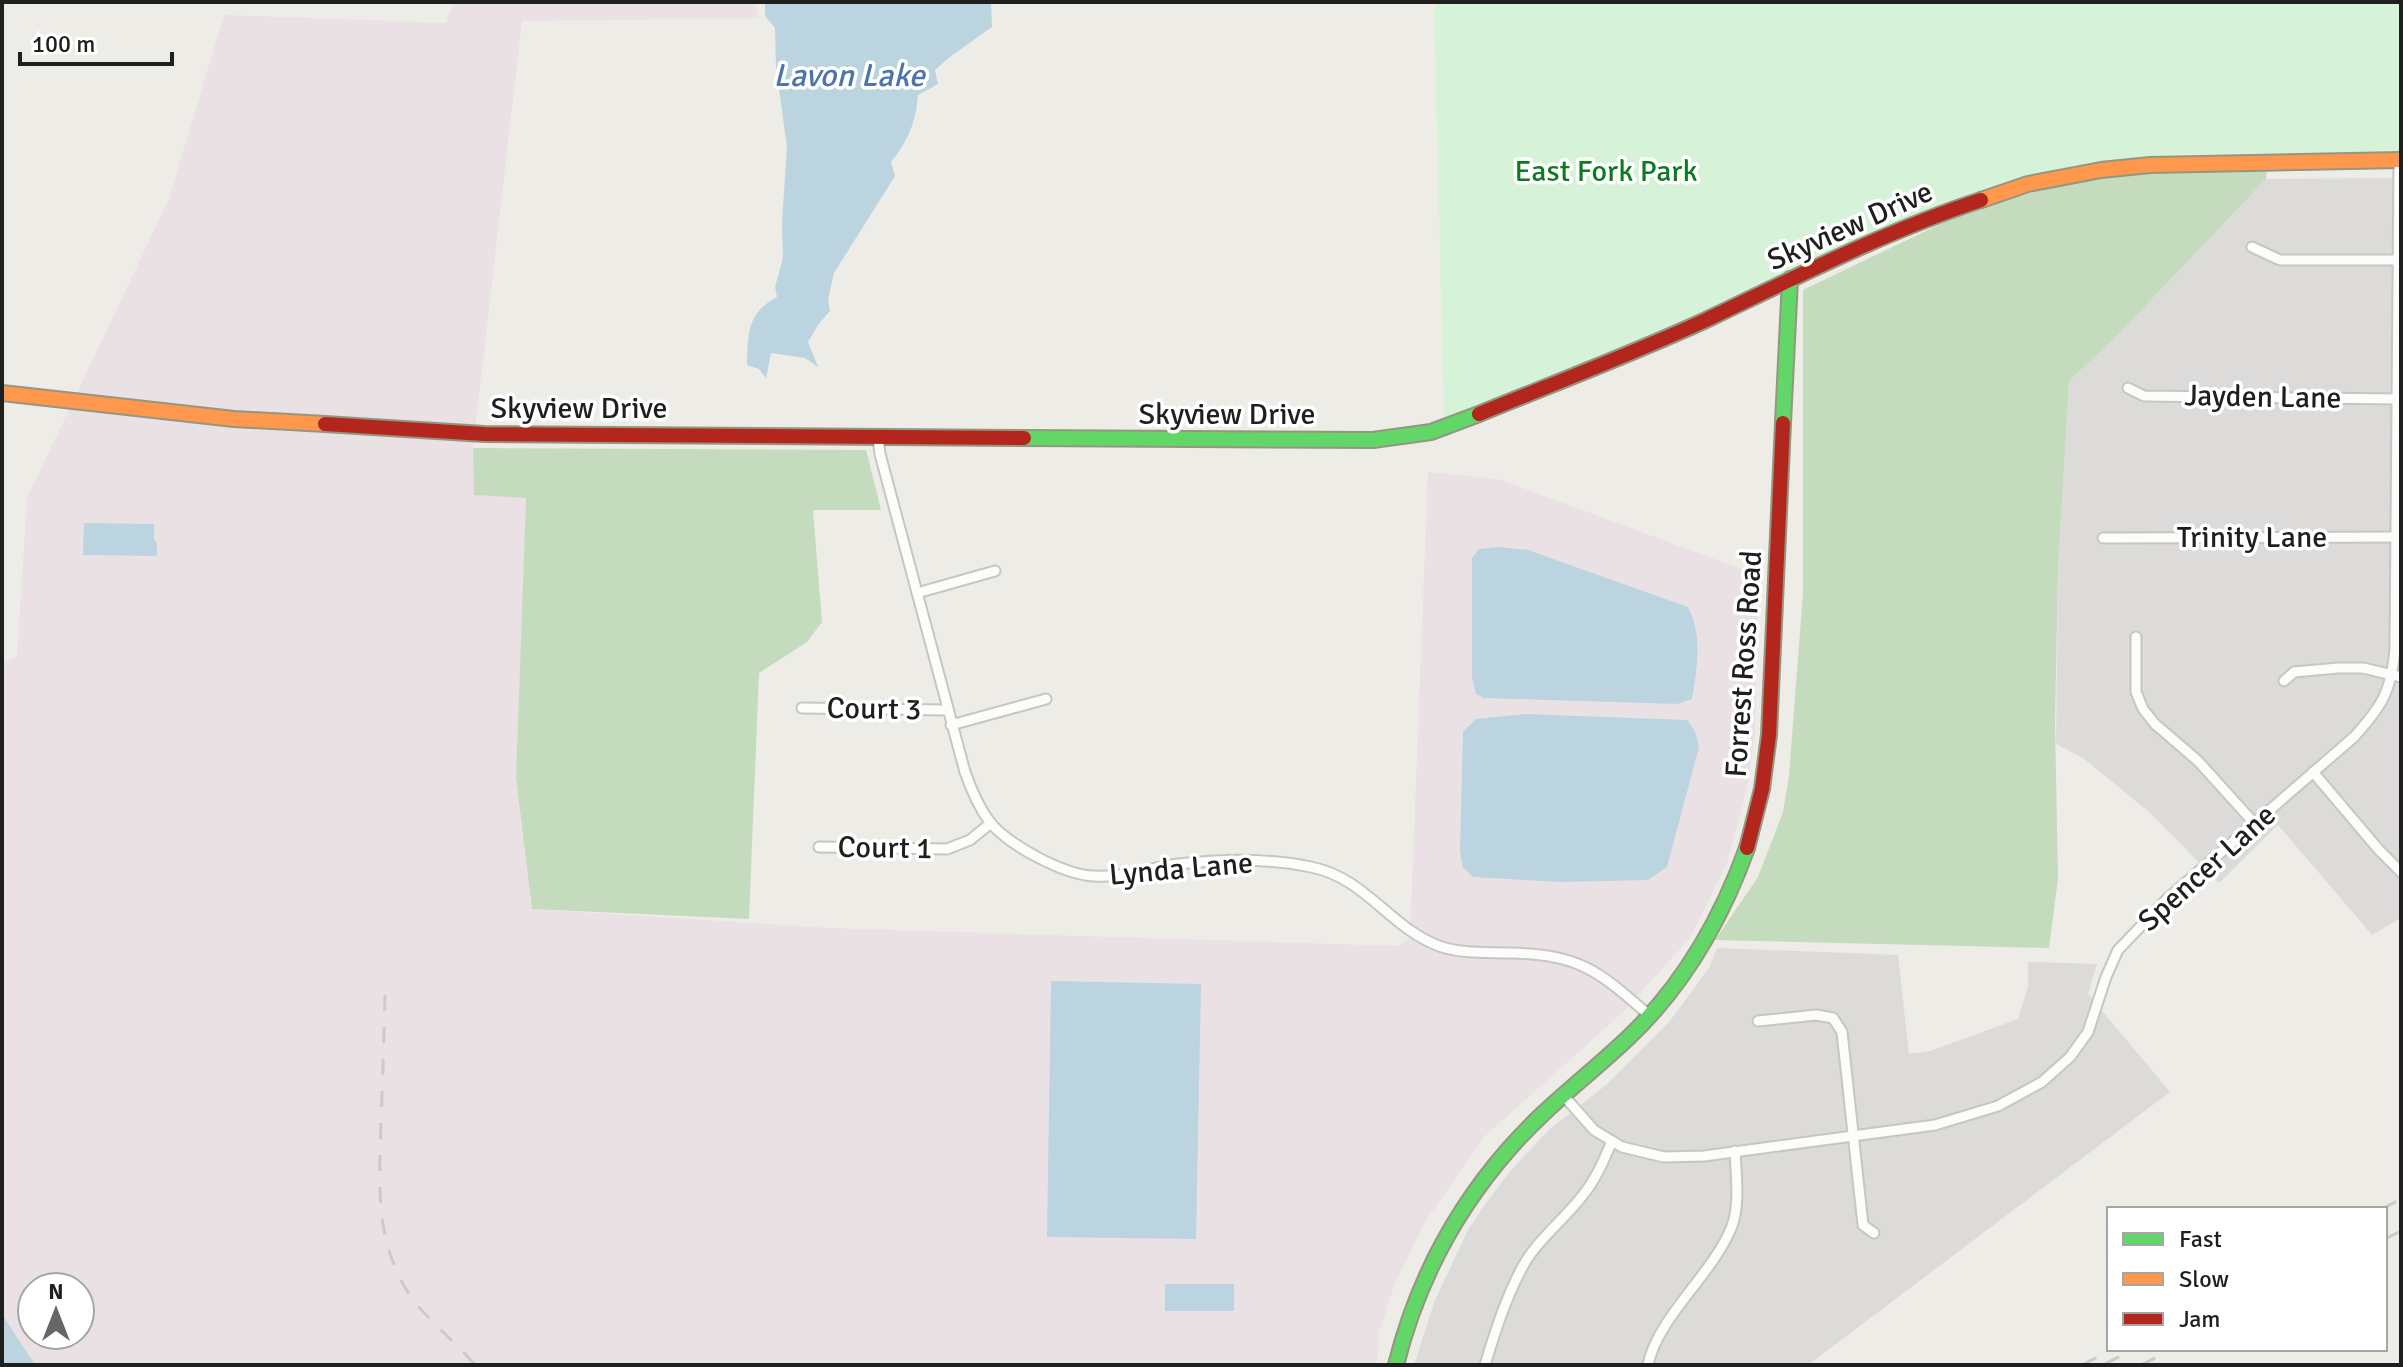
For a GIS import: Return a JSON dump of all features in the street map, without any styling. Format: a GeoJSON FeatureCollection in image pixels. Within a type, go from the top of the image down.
{"type":"FeatureCollection","features":[{"type":"Feature","properties":{"kind":"street","name":"Spencer Lane"},"geometry":{"type":"LineString","coordinates":[[1564,1096],[1594,1130],[1622,1147],[1664,1157],[1704,1156],[1935,1125],[1998,1106],[2042,1082],[2070,1057],[2088,1032],[2118,950],[2167,899],[2354,737],[2378,710],[2397,676],[2400,160]]}},
{"type":"Feature","properties":{"kind":"street","name":"Skyview Drive"},"geometry":{"type":"LineString","coordinates":[[2,393],[234,419],[484,434],[1373,440],[1431,432],[1509,403],[1962,206],[2050,179],[2150,165],[2400,160]]}},
{"type":"Feature","properties":{"kind":"street"},"geometry":{"type":"LineString","coordinates":[[2252,247],[2280,260],[2400,260]]}},
{"type":"Feature","properties":{"kind":"street","name":"Forrest Ross Road"},"geometry":{"type":"LineString","coordinates":[[1396,1365],[1421,1287],[1460,1213],[1501,1157],[1532,1124],[1650,1016],[1681,978],[1710,930],[1744,856],[1762,790],[1769,735],[1790,279]]}},
{"type":"Feature","properties":{"kind":"street","name":"Jayden Lane"},"geometry":{"type":"LineString","coordinates":[[2128,388],[2144,396],[2399,399]]}},
{"type":"Feature","properties":{"kind":"street","name":"Lynda Lane"},"geometry":{"type":"LineString","coordinates":[[878,437],[947,710],[970,786],[991,823],[1017,845],[1053,865],[1091,876],[1118,876],[1211,861],[1286,863],[1329,871],[1363,890],[1410,931],[1440,946],[1464,951],[1535,954],[1568,959],[1602,975],[1650,1016]]}},
{"type":"Feature","properties":{"kind":"street","name":"Trinity Lane"},"geometry":{"type":"LineString","coordinates":[[2103,538],[2398,537]]}},
{"type":"Feature","properties":{"kind":"street"},"geometry":{"type":"LineString","coordinates":[[917,593],[995,571]]}},
{"type":"Feature","properties":{"kind":"street"},"geometry":{"type":"LineString","coordinates":[[2136,637],[2136,692],[2143,709],[2155,724],[2198,761],[2255,824]]}},
{"type":"Feature","properties":{"kind":"street"},"geometry":{"type":"LineString","coordinates":[[2284,681],[2294,672],[2338,668],[2363,668],[2397,676]]}},
{"type":"Feature","properties":{"kind":"street"},"geometry":{"type":"LineString","coordinates":[[951,725],[1046,699]]}},
{"type":"Feature","properties":{"kind":"street","name":"Court 3"},"geometry":{"type":"LineString","coordinates":[[802,708],[947,710]]}},
{"type":"Feature","properties":{"kind":"street"},"geometry":{"type":"LineString","coordinates":[[2313,772],[2401,872]]}},
{"type":"Feature","properties":{"kind":"street","name":"Court 1"},"geometry":{"type":"LineString","coordinates":[[819,847],[947,849],[976,837],[991,823]]}},
{"type":"Feature","properties":{"kind":"street"},"geometry":{"type":"LineString","coordinates":[[1758,1021],[1816,1015],[1833,1018],[1842,1032],[1863,1225],[1874,1233]]}},
{"type":"Feature","properties":{"kind":"street"},"geometry":{"type":"LineString","coordinates":[[1485,1365],[1496,1328],[1523,1266],[1549,1231],[1582,1196],[1599,1172],[1612,1141]]}},
{"type":"Feature","properties":{"kind":"street"},"geometry":{"type":"LineString","coordinates":[[1648,1365],[1658,1337],[1711,1263],[1733,1225],[1737,1190],[1735,1151]]}},
{"type":"Feature","properties":{"kind":"shaded area"},"geometry":{"type":"Polygon","coordinates":[[[454,2],[755,2],[759,18],[522,21],[473,448],[526,497],[516,777],[532,909],[830,928],[1398,946],[1410,938],[1428,472],[1498,479],[1758,575],[1755,734],[1748,785],[1727,863],[1690,938],[1622,1013],[1484,1137],[1425,1222],[1395,1283],[1379,1333],[1377,1365],[2,1365],[2,663],[17,657],[27,498],[169,199],[224,15],[446,23],[454,2]]]}},
{"type":"Feature","properties":{"kind":"shaded area"},"geometry":{"type":"Polygon","coordinates":[[[2401,178],[2401,918],[2372,935],[2278,825],[2219,883],[2149,812],[2083,758],[2056,744],[2058,570],[2069,381],[2114,339],[2266,179],[2401,178]]]}},
{"type":"Feature","properties":{"kind":"shaded area"},"geometry":{"type":"Polygon","coordinates":[[[1717,948],[1898,955],[1909,1054],[1930,1051],[2018,1019],[2028,987],[2028,962],[2097,964],[2088,994],[2170,1092],[1808,1365],[1414,1365],[1435,1300],[1468,1230],[1484,1206],[1511,1170],[1550,1129],[1606,1085],[1670,1021],[1709,968],[1717,948]]]}},
{"type":"Feature","properties":{"kind":"green space","name":"East Fork Park"},"geometry":{"type":"Polygon","coordinates":[[[1434,2],[2401,2],[2401,152],[2185,154],[2074,166],[2010,181],[1823,257],[1600,358],[1444,418],[1434,2]]]}},
{"type":"Feature","properties":{"kind":"green space"},"geometry":{"type":"Polygon","coordinates":[[[2267,167],[2266,179],[2114,339],[2069,381],[2058,570],[2055,722],[2058,879],[2049,948],[1715,940],[1758,877],[1783,812],[1789,776],[1803,592],[1803,290],[1955,217],[2015,197],[2087,180],[2144,171],[2267,167]]]}},
{"type":"Feature","properties":{"kind":"green space"},"geometry":{"type":"Polygon","coordinates":[[[473,448],[866,450],[881,510],[813,510],[822,622],[807,642],[759,673],[749,919],[532,909],[516,777],[526,498],[474,495],[473,448]]]}},
{"type":"Feature","properties":{"kind":"water","name":"Lavon Lake"},"geometry":{"type":"Polygon","coordinates":[[[765,2],[991,2],[992,27],[935,70],[938,84],[918,95],[910,131],[891,162],[895,176],[834,273],[828,299],[830,311],[808,342],[818,367],[805,358],[771,353],[766,378],[759,369],[747,365],[748,343],[755,317],[777,297],[775,287],[783,258],[787,147],[776,67],[775,28],[765,16],[765,2]]]}},
{"type":"Feature","properties":{"kind":"water"},"geometry":{"type":"Polygon","coordinates":[[[84,523],[154,524],[157,556],[83,555],[84,523]]]}},
{"type":"Feature","properties":{"kind":"water"},"geometry":{"type":"Polygon","coordinates":[[[1499,547],[1528,550],[1688,607],[1697,641],[1692,699],[1677,704],[1484,698],[1476,694],[1472,678],[1472,558],[1479,549],[1499,547]]]}},
{"type":"Feature","properties":{"kind":"water"},"geometry":{"type":"Polygon","coordinates":[[[1525,714],[1687,720],[1695,731],[1699,747],[1667,867],[1648,880],[1561,882],[1473,877],[1463,868],[1460,851],[1463,732],[1476,719],[1525,714]]]}},
{"type":"Feature","properties":{"kind":"water"},"geometry":{"type":"Polygon","coordinates":[[[1051,981],[1201,984],[1196,1239],[1047,1237],[1051,981]]]}},
{"type":"Feature","properties":{"kind":"water"},"geometry":{"type":"Polygon","coordinates":[[[1165,1284],[1234,1284],[1234,1311],[1165,1311],[1165,1284]]]}},
{"type":"Feature","properties":{"kind":"water"},"geometry":{"type":"Polygon","coordinates":[[[2,1314],[16,1336],[16,1351],[26,1351],[35,1365],[2,1365],[2,1314]]]}},
{"type":"Feature","properties":{"kind":"railway"},"geometry":{"type":"LineString","coordinates":[[385,995],[380,1184],[388,1247],[395,1268],[413,1300],[475,1365]]}},
{"type":"Feature","properties":{"kind":"railway"},"geometry":{"type":"LineString","coordinates":[[2386,1207],[2401,1199]]}},
{"type":"Feature","properties":{"kind":"railway"},"geometry":{"type":"LineString","coordinates":[[2387,1238],[2401,1231]]}},
{"type":"Feature","properties":{"kind":"railway"},"geometry":{"type":"LineString","coordinates":[[2082,1365],[2109,1351]]}},
{"type":"Feature","properties":{"kind":"railway"},"geometry":{"type":"LineString","coordinates":[[2105,1364],[2130,1351]]}},
{"type":"Feature","properties":{"kind":"railway"},"geometry":{"type":"LineString","coordinates":[[2141,1365],[2169,1351]]}},
{"type":"Feature","properties":{"kind":"traffic: fast"},"geometry":{"type":"LineString","coordinates":[[1783,423],[1790,279]]}},
{"type":"Feature","properties":{"kind":"traffic: fast"},"geometry":{"type":"LineString","coordinates":[[1024,438],[1373,440],[1431,432],[1479,414]]}},
{"type":"Feature","properties":{"kind":"traffic: fast"},"geometry":{"type":"LineString","coordinates":[[1396,1365],[1426,1278],[1470,1199],[1522,1135],[1628,1038],[1667,996],[1713,926],[1747,848]]}},
{"type":"Feature","properties":{"kind":"traffic: slow"},"geometry":{"type":"LineString","coordinates":[[1981,200],[2028,184],[2101,170],[2150,165],[2401,160]]}},
{"type":"Feature","properties":{"kind":"traffic: slow"},"geometry":{"type":"LineString","coordinates":[[2,393],[234,419],[325,424]]}},
{"type":"Feature","properties":{"kind":"traffic: jam"},"geometry":{"type":"LineString","coordinates":[[1479,414],[1678,333],[1876,240],[1981,200]]}},
{"type":"Feature","properties":{"kind":"traffic: jam"},"geometry":{"type":"LineString","coordinates":[[1747,848],[1762,789],[1769,735],[1783,423]]}},
{"type":"Feature","properties":{"kind":"traffic: jam"},"geometry":{"type":"LineString","coordinates":[[325,424],[484,434],[1024,438]]}}]}
